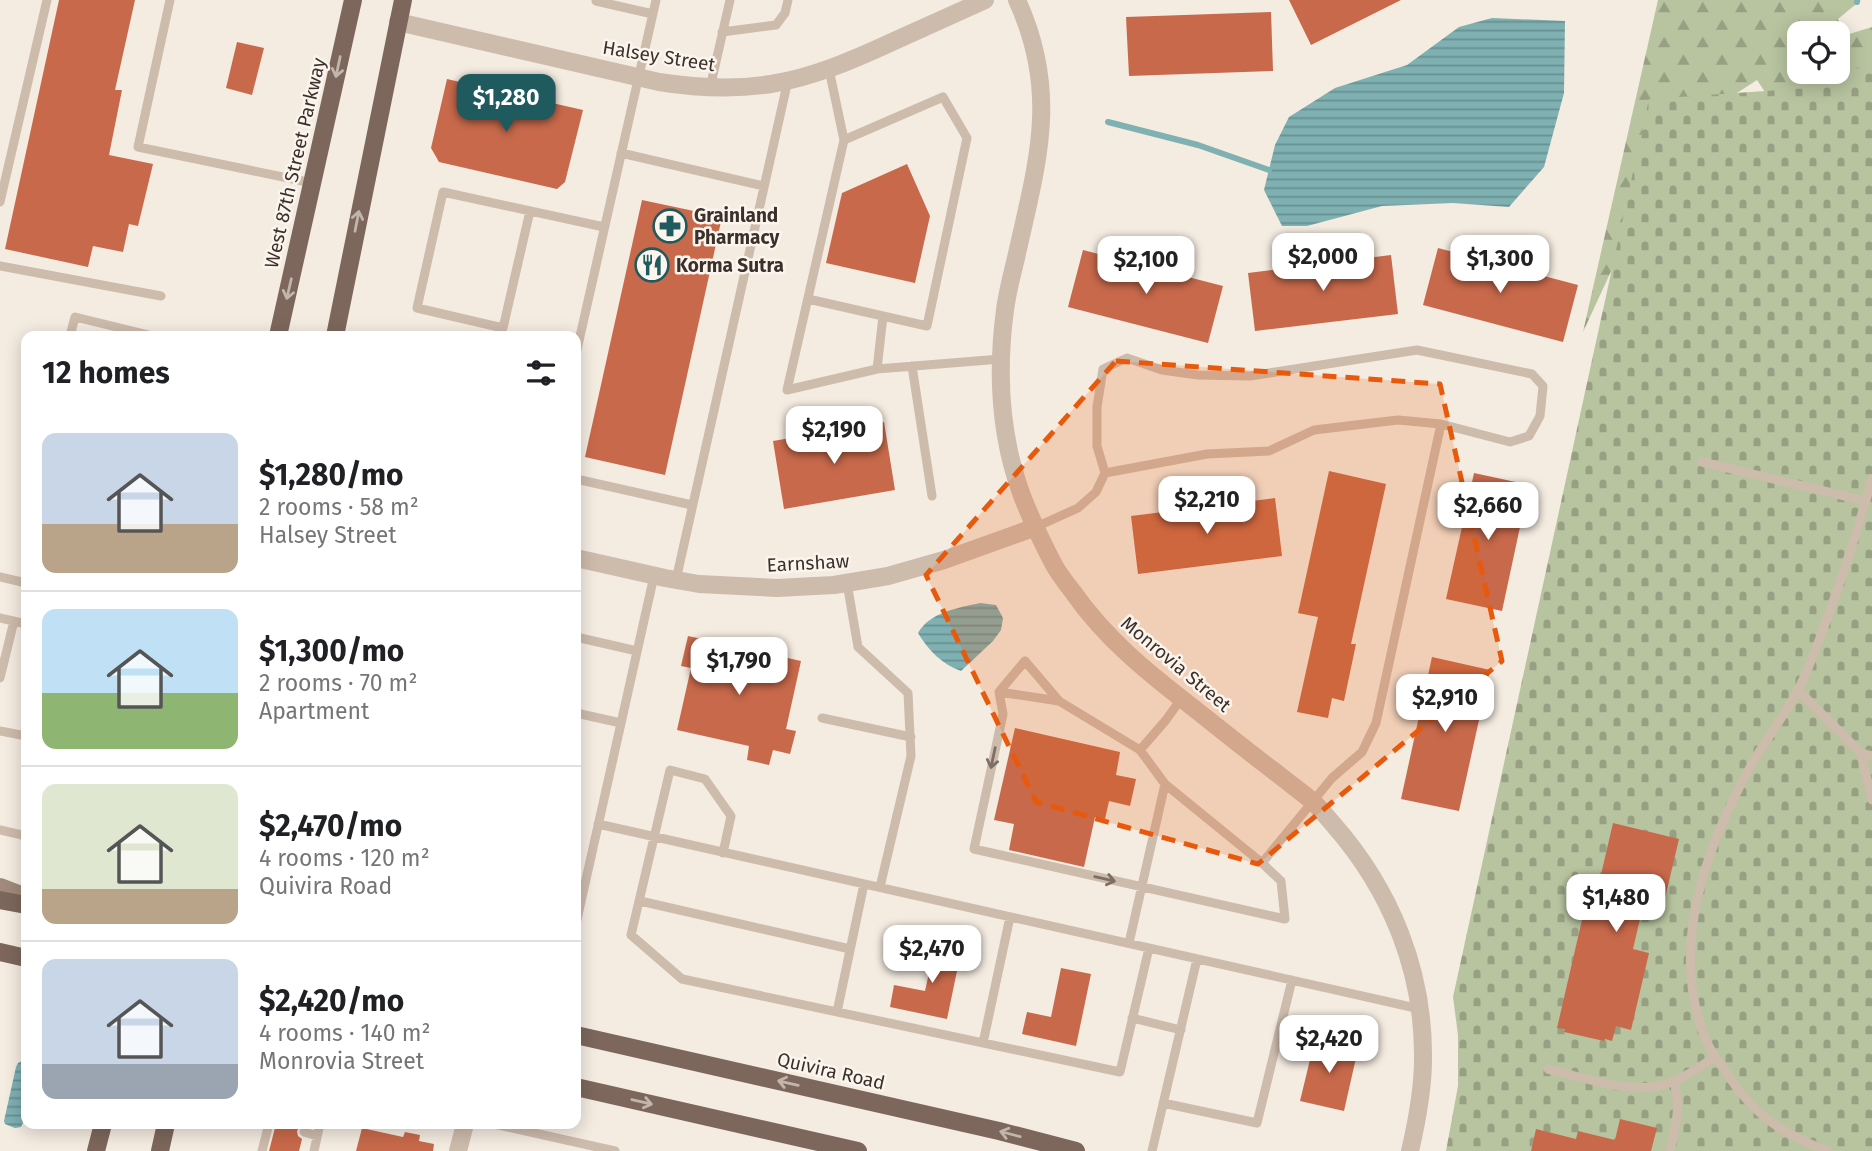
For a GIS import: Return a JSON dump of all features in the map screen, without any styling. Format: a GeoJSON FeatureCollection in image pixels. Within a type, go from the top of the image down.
{"type":"FeatureCollection","features":[{"type":"Feature","properties":{"kind":"main road","name":"West 87th Street Parkway"},"geometry":{"type":"LineString","coordinates":[[279,331],[353,0]]}},
{"type":"Feature","properties":{"kind":"main road"},"geometry":{"type":"LineString","coordinates":[[336,331],[402,0]]}},
{"type":"Feature","properties":{"kind":"main road"},"geometry":{"type":"LineString","coordinates":[[0,887],[21,895]]}},
{"type":"Feature","properties":{"kind":"main road"},"geometry":{"type":"LineString","coordinates":[[0,900],[21,904]]}},
{"type":"Feature","properties":{"kind":"main road"},"geometry":{"type":"LineString","coordinates":[[0,952],[21,957]]}},
{"type":"Feature","properties":{"kind":"main road","name":"Quivira Road"},"geometry":{"type":"LineString","coordinates":[[581,1037],[986,1128],[1076,1151]]}},
{"type":"Feature","properties":{"kind":"main road"},"geometry":{"type":"LineString","coordinates":[[581,1088],[803,1145],[858,1151]]}},
{"type":"Feature","properties":{"kind":"main road"},"geometry":{"type":"LineString","coordinates":[[96,1151],[102,1129]]}},
{"type":"Feature","properties":{"kind":"main road"},"geometry":{"type":"LineString","coordinates":[[160,1151],[165,1129]]}},
{"type":"Feature","properties":{"kind":"street","name":"Halsey Street"},"geometry":{"type":"LineString","coordinates":[[398,22],[638,77],[688,87],[731,89],[772,84],[854,60],[985,0]]}},
{"type":"Feature","properties":{"kind":"street","name":"Monrovia Street"},"geometry":{"type":"LineString","coordinates":[[1017,0],[1039,68],[1042,114],[1032,183],[1005,308],[1001,359],[1002,398],[1010,452],[1021,492],[1055,568],[1087,612],[1121,649],[1149,674],[1312,801],[1350,844],[1377,883],[1398,925],[1411,966],[1420,1009],[1423,1060],[1418,1112],[1410,1151]]}},
{"type":"Feature","properties":{"kind":"street","name":"Earnshaw"},"geometry":{"type":"LineString","coordinates":[[581,559],[699,584],[777,588],[834,585],[888,576],[944,560],[1036,527]]}},
{"type":"Feature","properties":{"kind":"street"},"geometry":{"type":"LineString","coordinates":[[458,1151],[464,1129]]}},
{"type":"Feature","properties":{"kind":"lane"},"geometry":{"type":"LineString","coordinates":[[0,202],[47,0]]}},
{"type":"Feature","properties":{"kind":"lane"},"geometry":{"type":"LineString","coordinates":[[170,0],[138,147],[312,183]]}},
{"type":"Feature","properties":{"kind":"lane"},"geometry":{"type":"LineString","coordinates":[[597,0],[653,14]]}},
{"type":"Feature","properties":{"kind":"lane"},"geometry":{"type":"LineString","coordinates":[[581,331],[656,0]]}},
{"type":"Feature","properties":{"kind":"lane"},"geometry":{"type":"LineString","coordinates":[[710,88],[730,0]]}},
{"type":"Feature","properties":{"kind":"lane"},"geometry":{"type":"LineString","coordinates":[[722,32],[776,26],[785,13],[788,0]]}},
{"type":"Feature","properties":{"kind":"lane"},"geometry":{"type":"LineString","coordinates":[[828,69],[844,140],[787,390],[877,369],[1001,359]]}},
{"type":"Feature","properties":{"kind":"lane"},"geometry":{"type":"LineString","coordinates":[[676,580],[788,80]]}},
{"type":"Feature","properties":{"kind":"lane"},"geometry":{"type":"LineString","coordinates":[[808,299],[928,326],[967,138],[943,97],[844,140]]}},
{"type":"Feature","properties":{"kind":"lane"},"geometry":{"type":"LineString","coordinates":[[621,153],[764,186]]}},
{"type":"Feature","properties":{"kind":"lane"},"geometry":{"type":"LineString","coordinates":[[498,331],[417,308],[443,192],[604,227]]}},
{"type":"Feature","properties":{"kind":"lane"},"geometry":{"type":"LineString","coordinates":[[502,331],[530,211]]}},
{"type":"Feature","properties":{"kind":"lane"},"geometry":{"type":"LineString","coordinates":[[0,266],[161,296]]}},
{"type":"Feature","properties":{"kind":"lane"},"geometry":{"type":"LineString","coordinates":[[877,369],[883,316]]}},
{"type":"Feature","properties":{"kind":"lane"},"geometry":{"type":"LineString","coordinates":[[71,331],[75,317],[132,331]]}},
{"type":"Feature","properties":{"kind":"lane"},"geometry":{"type":"LineString","coordinates":[[1036,527],[1078,508],[1096,492],[1105,473],[1097,446],[1097,407],[1103,369],[1127,358],[1163,370],[1198,375],[1250,376],[1417,350],[1532,374],[1543,386],[1541,416],[1529,436],[1510,442],[1441,424],[1398,420],[1314,430],[1269,452],[1206,453],[1105,473]]}},
{"type":"Feature","properties":{"kind":"lane"},"geometry":{"type":"LineString","coordinates":[[912,366],[932,496]]}},
{"type":"Feature","properties":{"kind":"lane"},"geometry":{"type":"LineString","coordinates":[[1262,863],[1332,778],[1362,752],[1376,723],[1441,424]]}},
{"type":"Feature","properties":{"kind":"lane"},"geometry":{"type":"LineString","coordinates":[[1702,461],[1866,501]]}},
{"type":"Feature","properties":{"kind":"lane"},"geometry":{"type":"LineString","coordinates":[[581,480],[692,505]]}},
{"type":"Feature","properties":{"kind":"lane"},"geometry":{"type":"LineString","coordinates":[[1828,1151],[1801,1141],[1772,1124],[1748,1101],[1726,1073],[1705,1039],[1694,1004],[1689,967],[1692,924],[1712,849],[1734,798],[1754,761],[1798,690],[1842,576],[1872,480]]}},
{"type":"Feature","properties":{"kind":"lane"},"geometry":{"type":"LineString","coordinates":[[581,892],[654,576]]}},
{"type":"Feature","properties":{"kind":"lane"},"geometry":{"type":"LineString","coordinates":[[0,577],[21,582]]}},
{"type":"Feature","properties":{"kind":"lane"},"geometry":{"type":"LineString","coordinates":[[847,583],[858,647],[908,693],[911,756],[880,887]]}},
{"type":"Feature","properties":{"kind":"lane"},"geometry":{"type":"LineString","coordinates":[[0,618],[21,623]]}},
{"type":"Feature","properties":{"kind":"lane"},"geometry":{"type":"LineString","coordinates":[[0,678],[14,621]]}},
{"type":"Feature","properties":{"kind":"lane"},"geometry":{"type":"LineString","coordinates":[[581,637],[637,651]]}},
{"type":"Feature","properties":{"kind":"lane"},"geometry":{"type":"LineString","coordinates":[[1025,661],[1059,701],[1140,750],[1165,783],[1281,881],[1285,919],[974,849],[1003,714],[999,692],[1025,661]]}},
{"type":"Feature","properties":{"kind":"lane"},"geometry":{"type":"LineString","coordinates":[[1798,690],[1861,753],[1872,756]]}},
{"type":"Feature","properties":{"kind":"lane"},"geometry":{"type":"LineString","coordinates":[[999,692],[1059,701]]}},
{"type":"Feature","properties":{"kind":"lane"},"geometry":{"type":"LineString","coordinates":[[1140,750],[1181,699]]}},
{"type":"Feature","properties":{"kind":"lane"},"geometry":{"type":"LineString","coordinates":[[581,714],[621,723]]}},
{"type":"Feature","properties":{"kind":"lane"},"geometry":{"type":"LineString","coordinates":[[822,718],[911,737]]}},
{"type":"Feature","properties":{"kind":"lane"},"geometry":{"type":"LineString","coordinates":[[0,731],[21,735]]}},
{"type":"Feature","properties":{"kind":"lane"},"geometry":{"type":"LineString","coordinates":[[1861,753],[1872,800]]}},
{"type":"Feature","properties":{"kind":"lane"},"geometry":{"type":"LineString","coordinates":[[723,853],[730,816],[705,779],[670,770],[631,935],[682,979],[1120,1072],[1149,948]]}},
{"type":"Feature","properties":{"kind":"lane"},"geometry":{"type":"LineString","coordinates":[[1129,943],[1165,783]]}},
{"type":"Feature","properties":{"kind":"lane"},"geometry":{"type":"LineString","coordinates":[[598,824],[1420,1009]]}},
{"type":"Feature","properties":{"kind":"lane"},"geometry":{"type":"LineString","coordinates":[[0,830],[21,835]]}},
{"type":"Feature","properties":{"kind":"lane"},"geometry":{"type":"LineString","coordinates":[[837,1012],[864,884]]}},
{"type":"Feature","properties":{"kind":"lane"},"geometry":{"type":"LineString","coordinates":[[640,901],[850,949]]}},
{"type":"Feature","properties":{"kind":"lane"},"geometry":{"type":"LineString","coordinates":[[983,1043],[1010,917]]}},
{"type":"Feature","properties":{"kind":"lane"},"geometry":{"type":"LineString","coordinates":[[1152,1151],[1198,959]]}},
{"type":"Feature","properties":{"kind":"lane"},"geometry":{"type":"LineString","coordinates":[[1163,1103],[1257,1123],[1292,980]]}},
{"type":"Feature","properties":{"kind":"lane"},"geometry":{"type":"LineString","coordinates":[[1132,1018],[1181,1030]]}},
{"type":"Feature","properties":{"kind":"lane"},"geometry":{"type":"LineString","coordinates":[[1548,1069],[1625,1088],[1661,1086],[1688,1075],[1715,1056]]}},
{"type":"Feature","properties":{"kind":"lane"},"geometry":{"type":"LineString","coordinates":[[1670,1151],[1678,1117],[1674,1081]]}},
{"type":"Feature","properties":{"kind":"lane"},"geometry":{"type":"LineString","coordinates":[[265,1150],[269,1129]]}},
{"type":"Feature","properties":{"kind":"lane"},"geometry":{"type":"LineString","coordinates":[[314,1151],[319,1129]]}},
{"type":"Feature","properties":{"kind":"lane"},"geometry":{"type":"LineString","coordinates":[[516,1129],[615,1151]]}},
{"type":"Feature","properties":{"kind":"lane"},"geometry":{"type":"LineString","coordinates":[[304,1132],[317,1136]]}},
{"type":"Feature","properties":{"kind":"highlighted area"},"geometry":{"type":"Polygon","coordinates":[[[1116,361],[1440,384],[1502,661],[1258,864],[1036,802],[926,575],[1116,361]]]}},
{"type":"Feature","properties":{"kind":"green space"},"geometry":{"type":"Polygon","coordinates":[[[1658,0],[1861,0],[1838,19],[1839,21],[1787,21],[1787,84],[1850,84],[1850,34],[1872,27],[1872,121],[1771,101],[1757,80],[1675,133],[1583,332],[1658,0]]]}},
{"type":"Feature","properties":{"kind":"green space"},"geometry":{"type":"Polygon","coordinates":[[[1872,61],[1872,1151],[1446,1151],[1458,1086],[1458,1035],[1453,997],[1649,99],[1811,88],[1820,84],[1850,84],[1850,71],[1872,61]]]}},
{"type":"Feature","properties":{"kind":"water"},"geometry":{"type":"Polygon","coordinates":[[[1492,18],[1565,21],[1564,93],[1544,167],[1509,207],[1453,203],[1382,206],[1307,226],[1282,226],[1264,190],[1275,145],[1289,117],[1335,88],[1407,65],[1459,27],[1492,18]]]}},
{"type":"Feature","properties":{"kind":"water"},"geometry":{"type":"Polygon","coordinates":[[[980,603],[996,605],[1003,618],[1001,630],[961,671],[937,656],[918,633],[937,616],[980,603]]]}},
{"type":"Feature","properties":{"kind":"water"},"geometry":{"type":"Polygon","coordinates":[[[21,1062],[21,1127],[15,1128],[4,1121],[18,1063],[21,1062]]]}},
{"type":"Feature","properties":{"kind":"building"},"geometry":{"type":"Polygon","coordinates":[[[59,0],[135,0],[115,90],[122,90],[109,155],[153,164],[138,226],[129,224],[123,252],[93,246],[88,267],[5,249],[59,0]]]}},
{"type":"Feature","properties":{"kind":"building"},"geometry":{"type":"Polygon","coordinates":[[[1289,0],[1401,0],[1311,45],[1289,0]]]}},
{"type":"Feature","properties":{"kind":"building"},"geometry":{"type":"Polygon","coordinates":[[[1271,12],[1273,71],[1129,76],[1126,17],[1271,12]]]}},
{"type":"Feature","properties":{"kind":"building"},"geometry":{"type":"Polygon","coordinates":[[[237,42],[264,48],[252,95],[226,88],[237,42]]]}},
{"type":"Feature","properties":{"kind":"building"},"geometry":{"type":"Polygon","coordinates":[[[447,79],[583,110],[565,182],[557,189],[439,162],[431,148],[447,79]]]}},
{"type":"Feature","properties":{"kind":"building"},"geometry":{"type":"Polygon","coordinates":[[[907,164],[930,216],[915,283],[826,263],[842,193],[907,164]]]}},
{"type":"Feature","properties":{"kind":"building"},"geometry":{"type":"Polygon","coordinates":[[[642,200],[722,217],[665,475],[585,457],[642,200]]]}},
{"type":"Feature","properties":{"kind":"building"},"geometry":{"type":"Polygon","coordinates":[[[1438,248],[1578,285],[1563,342],[1423,305],[1438,248]]]}},
{"type":"Feature","properties":{"kind":"building"},"geometry":{"type":"Polygon","coordinates":[[[1083,250],[1223,286],[1208,343],[1068,307],[1083,250]]]}},
{"type":"Feature","properties":{"kind":"building"},"geometry":{"type":"Polygon","coordinates":[[[1391,255],[1398,314],[1255,331],[1248,273],[1391,255]]]}},
{"type":"Feature","properties":{"kind":"building"},"geometry":{"type":"Polygon","coordinates":[[[884,422],[895,490],[784,509],[773,441],[884,422]]]}},
{"type":"Feature","properties":{"kind":"building"},"geometry":{"type":"Polygon","coordinates":[[[1329,471],[1386,484],[1351,644],[1356,644],[1344,701],[1332,698],[1328,718],[1297,712],[1318,617],[1298,613],[1329,471]]]}},
{"type":"Feature","properties":{"kind":"building"},"geometry":{"type":"Polygon","coordinates":[[[1474,473],[1529,485],[1502,611],[1446,599],[1474,473]]]}},
{"type":"Feature","properties":{"kind":"building"},"geometry":{"type":"Polygon","coordinates":[[[1275,498],[1282,556],[1138,574],[1131,516],[1275,498]]]}},
{"type":"Feature","properties":{"kind":"building"},"geometry":{"type":"Polygon","coordinates":[[[688,636],[801,661],[786,729],[796,731],[790,754],[773,750],[769,765],[747,760],[749,746],[677,730],[691,668],[681,666],[688,636]]]}},
{"type":"Feature","properties":{"kind":"building"},"geometry":{"type":"Polygon","coordinates":[[[1432,657],[1490,670],[1459,811],[1401,799],[1432,657]]]}},
{"type":"Feature","properties":{"kind":"building"},"geometry":{"type":"Polygon","coordinates":[[[1015,728],[1120,752],[1116,775],[1136,779],[1130,806],[1109,801],[1105,819],[1095,817],[1084,867],[1009,850],[1014,824],[994,820],[1015,728]]]}},
{"type":"Feature","properties":{"kind":"building"},"geometry":{"type":"Polygon","coordinates":[[[1613,823],[1679,839],[1662,911],[1643,906],[1633,949],[1649,953],[1631,1030],[1616,1026],[1612,1041],[1604,1041],[1557,1028],[1585,907],[1593,909],[1613,823]]]}},
{"type":"Feature","properties":{"kind":"building"},"geometry":{"type":"Polygon","coordinates":[[[936,941],[962,947],[947,1019],[890,1007],[894,985],[925,991],[936,941]]]}},
{"type":"Feature","properties":{"kind":"building"},"geometry":{"type":"Polygon","coordinates":[[[1061,968],[1091,974],[1076,1046],[1022,1034],[1027,1012],[1051,1017],[1061,968]]]}},
{"type":"Feature","properties":{"kind":"building"},"geometry":{"type":"Polygon","coordinates":[[[1315,1039],[1358,1049],[1344,1111],[1300,1101],[1315,1039]]]}},
{"type":"Feature","properties":{"kind":"building"},"geometry":{"type":"Polygon","coordinates":[[[1620,1119],[1657,1128],[1651,1151],[1531,1151],[1536,1129],[1576,1139],[1578,1131],[1615,1140],[1620,1119]]]}},
{"type":"Feature","properties":{"kind":"building"},"geometry":{"type":"Polygon","coordinates":[[[275,1129],[298,1129],[298,1136],[302,1139],[299,1151],[269,1151],[275,1129]]]}},
{"type":"Feature","properties":{"kind":"building"},"geometry":{"type":"Polygon","coordinates":[[[362,1129],[403,1137],[405,1132],[420,1135],[419,1141],[434,1144],[433,1151],[356,1151],[362,1129]]]}},
{"type":"Feature","properties":{"kind":"waterway"},"geometry":{"type":"LineString","coordinates":[[1108,122],[1198,145],[1269,170]]}},
{"type":"Feature","properties":{"kind":"place","name":"Grainland Pharmacy"},"geometry":{"type":"Point","coordinates":[670,226]}},
{"type":"Feature","properties":{"kind":"place","name":"Korma Sutra"},"geometry":{"type":"Point","coordinates":[652,265]}}]}
